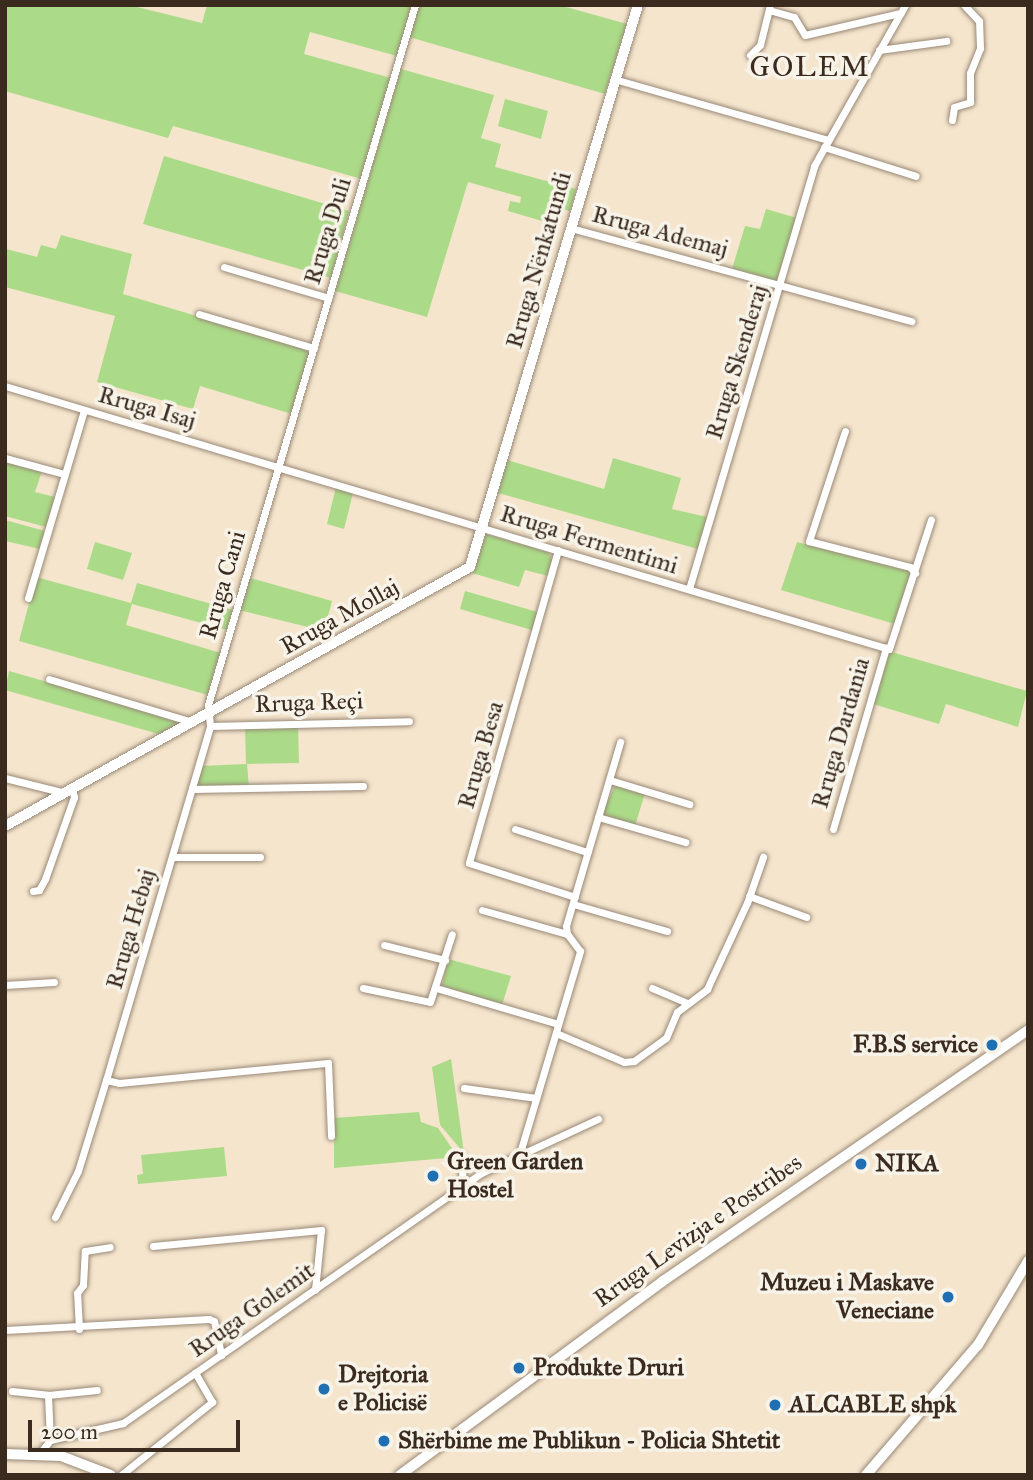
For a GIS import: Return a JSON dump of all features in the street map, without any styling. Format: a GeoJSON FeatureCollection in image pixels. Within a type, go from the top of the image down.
{"type":"FeatureCollection","features":[{"type":"Feature","properties":{"kind":"street","name":"Rruga Duli"},"geometry":{"type":"LineString","coordinates":[[278,467],[415,5]]}},
{"type":"Feature","properties":{"kind":"street","name":"Rruga Nënkatundi"},"geometry":{"type":"LineString","coordinates":[[482,528],[638,5]]}},
{"type":"Feature","properties":{"kind":"street","name":"Rruga Skenderaj"},"geometry":{"type":"LineString","coordinates":[[689,589],[814,166],[905,5]]}},
{"type":"Feature","properties":{"kind":"street"},"geometry":{"type":"LineString","coordinates":[[952,120],[954,107],[971,102],[970,73],[980,48],[979,21],[964,5]]}},
{"type":"Feature","properties":{"kind":"street"},"geometry":{"type":"LineString","coordinates":[[750,55],[760,44],[769,7],[794,17],[805,35],[900,13]]}},
{"type":"Feature","properties":{"kind":"street"},"geometry":{"type":"LineString","coordinates":[[879,50],[946,41]]}},
{"type":"Feature","properties":{"kind":"street"},"geometry":{"type":"LineString","coordinates":[[614,79],[826,144],[916,176]]}},
{"type":"Feature","properties":{"kind":"street","name":"Rruga Ademaj"},"geometry":{"type":"LineString","coordinates":[[571,228],[912,321]]}},
{"type":"Feature","properties":{"kind":"street"},"geometry":{"type":"LineString","coordinates":[[224,267],[329,298]]}},
{"type":"Feature","properties":{"kind":"street"},"geometry":{"type":"LineString","coordinates":[[199,314],[314,348]]}},
{"type":"Feature","properties":{"kind":"street","name":"Rruga Isaj"},"geometry":{"type":"LineString","coordinates":[[5,386],[278,467]]}},
{"type":"Feature","properties":{"kind":"street"},"geometry":{"type":"LineString","coordinates":[[28,598],[84,410]]}},
{"type":"Feature","properties":{"kind":"street"},"geometry":{"type":"LineString","coordinates":[[845,431],[809,541],[910,567],[915,573]]}},
{"type":"Feature","properties":{"kind":"street"},"geometry":{"type":"LineString","coordinates":[[5,458],[64,474]]}},
{"type":"Feature","properties":{"kind":"street","name":"Rruga Fermentimi"},"geometry":{"type":"LineString","coordinates":[[278,467],[887,648]]}},
{"type":"Feature","properties":{"kind":"street","name":"Rruga Cani"},"geometry":{"type":"LineString","coordinates":[[207,715],[278,467]]}},
{"type":"Feature","properties":{"kind":"street","name":"Rruga Dardania"},"geometry":{"type":"LineString","coordinates":[[833,829],[887,648],[931,520]]}},
{"type":"Feature","properties":{"kind":"street","name":"Rruga Mollaj"},"geometry":{"type":"LineString","coordinates":[[5,826],[463,573],[482,528]]}},
{"type":"Feature","properties":{"kind":"street","name":"Rruga Besa"},"geometry":{"type":"LineString","coordinates":[[558,550],[469,863],[574,900]]}},
{"type":"Feature","properties":{"kind":"street"},"geometry":{"type":"LineString","coordinates":[[48,680],[192,723]]}},
{"type":"Feature","properties":{"kind":"street"},"geometry":{"type":"LineString","coordinates":[[207,715],[210,726]]}},
{"type":"Feature","properties":{"kind":"street","name":"Rruga Reçi"},"geometry":{"type":"LineString","coordinates":[[210,726],[409,721]]}},
{"type":"Feature","properties":{"kind":"street","name":"Rruga Hebaj"},"geometry":{"type":"LineString","coordinates":[[55,1217],[78,1171],[210,726]]}},
{"type":"Feature","properties":{"kind":"street"},"geometry":{"type":"LineString","coordinates":[[567,934],[587,852],[620,742]]}},
{"type":"Feature","properties":{"kind":"street"},"geometry":{"type":"LineString","coordinates":[[5,778],[68,791],[75,797],[44,881],[39,890],[33,891]]}},
{"type":"Feature","properties":{"kind":"street"},"geometry":{"type":"LineString","coordinates":[[610,780],[689,804]]}},
{"type":"Feature","properties":{"kind":"street"},"geometry":{"type":"LineString","coordinates":[[192,789],[363,786]]}},
{"type":"Feature","properties":{"kind":"street"},"geometry":{"type":"LineString","coordinates":[[598,817],[685,842]]}},
{"type":"Feature","properties":{"kind":"street"},"geometry":{"type":"LineString","coordinates":[[515,829],[587,852]]}},
{"type":"Feature","properties":{"kind":"street"},"geometry":{"type":"LineString","coordinates":[[172,857],[260,857]]}},
{"type":"Feature","properties":{"kind":"street"},"geometry":{"type":"LineString","coordinates":[[556,1033],[629,1062],[666,1038],[673,1018],[687,1003],[707,989],[763,857]]}},
{"type":"Feature","properties":{"kind":"street"},"geometry":{"type":"LineString","coordinates":[[749,895],[806,917]]}},
{"type":"Feature","properties":{"kind":"street"},"geometry":{"type":"LineString","coordinates":[[574,900],[667,931]]}},
{"type":"Feature","properties":{"kind":"street"},"geometry":{"type":"LineString","coordinates":[[482,910],[567,934],[580,951],[519,1156]]}},
{"type":"Feature","properties":{"kind":"street"},"geometry":{"type":"LineString","coordinates":[[363,988],[426,1003],[436,988],[452,934]]}},
{"type":"Feature","properties":{"kind":"street"},"geometry":{"type":"LineString","coordinates":[[384,945],[445,960]]}},
{"type":"Feature","properties":{"kind":"street"},"geometry":{"type":"LineString","coordinates":[[5,985],[54,982]]}},
{"type":"Feature","properties":{"kind":"street"},"geometry":{"type":"LineString","coordinates":[[436,988],[558,1024]]}},
{"type":"Feature","properties":{"kind":"street"},"geometry":{"type":"LineString","coordinates":[[652,988],[687,1003]]}},
{"type":"Feature","properties":{"kind":"street","name":"Rruga Levizja e Postribes"},"geometry":{"type":"LineString","coordinates":[[400,1475],[673,1273],[1028,1030]]}},
{"type":"Feature","properties":{"kind":"street"},"geometry":{"type":"LineString","coordinates":[[106,1080],[119,1083],[328,1063],[331,1136]]}},
{"type":"Feature","properties":{"kind":"street"},"geometry":{"type":"LineString","coordinates":[[464,1088],[536,1098]]}},
{"type":"Feature","properties":{"kind":"street","name":"Rruga Golemit"},"geometry":{"type":"LineString","coordinates":[[50,1440],[123,1423],[463,1186],[597,1119]]}},
{"type":"Feature","properties":{"kind":"street"},"geometry":{"type":"LineString","coordinates":[[461,1156],[463,1186]]}},
{"type":"Feature","properties":{"kind":"street"},"geometry":{"type":"LineString","coordinates":[[153,1246],[321,1230],[315,1290]]}},
{"type":"Feature","properties":{"kind":"street"},"geometry":{"type":"LineString","coordinates":[[79,1329],[77,1293],[83,1285],[85,1251],[110,1247]]}},
{"type":"Feature","properties":{"kind":"street"},"geometry":{"type":"LineString","coordinates":[[866,1475],[978,1345],[1028,1261]]}},
{"type":"Feature","properties":{"kind":"street"},"geometry":{"type":"LineString","coordinates":[[5,1330],[79,1329],[212,1319],[221,1356]]}},
{"type":"Feature","properties":{"kind":"street"},"geometry":{"type":"LineString","coordinates":[[121,1475],[209,1406],[211,1396],[195,1373]]}},
{"type":"Feature","properties":{"kind":"street"},"geometry":{"type":"LineString","coordinates":[[12,1391],[48,1395],[97,1390]]}},
{"type":"Feature","properties":{"kind":"street"},"geometry":{"type":"LineString","coordinates":[[40,1453],[50,1440],[48,1395]]}},
{"type":"Feature","properties":{"kind":"street"},"geometry":{"type":"LineString","coordinates":[[5,1454],[40,1453],[76,1460],[111,1475]]}},
{"type":"Feature","properties":{"kind":"green space"},"geometry":{"type":"Polygon","coordinates":[[[5,5],[129,5],[202,23],[207,5],[412,5],[397,56],[310,32],[304,54],[391,78],[362,179],[173,126],[168,138],[5,91],[5,5]]]}},
{"type":"Feature","properties":{"kind":"green space"},"geometry":{"type":"Polygon","coordinates":[[[419,5],[559,5],[627,24],[605,94],[409,37],[419,5]]]}},
{"type":"Feature","properties":{"kind":"green space"},"geometry":{"type":"Polygon","coordinates":[[[401,69],[494,95],[481,138],[501,144],[495,167],[576,189],[570,211],[562,209],[559,226],[508,211],[510,201],[520,203],[521,197],[468,182],[427,317],[335,291],[401,69]]]}},
{"type":"Feature","properties":{"kind":"green space"},"geometry":{"type":"Polygon","coordinates":[[[505,99],[548,111],[541,139],[498,126],[505,99]]]}},
{"type":"Feature","properties":{"kind":"green space"},"geometry":{"type":"Polygon","coordinates":[[[164,156],[349,211],[331,278],[143,224],[164,156]]]}},
{"type":"Feature","properties":{"kind":"green space"},"geometry":{"type":"Polygon","coordinates":[[[766,209],[797,218],[776,282],[732,269],[745,226],[760,229],[766,209]]]}},
{"type":"Feature","properties":{"kind":"green space"},"geometry":{"type":"Polygon","coordinates":[[[61,235],[132,254],[123,294],[310,350],[292,414],[200,386],[193,409],[97,382],[115,316],[5,287],[6,249],[37,257],[41,245],[56,249],[61,235]]]}},
{"type":"Feature","properties":{"kind":"green space"},"geometry":{"type":"Polygon","coordinates":[[[613,458],[681,478],[672,509],[707,517],[698,549],[498,493],[507,460],[604,489],[613,458]]]}},
{"type":"Feature","properties":{"kind":"green space"},"geometry":{"type":"Polygon","coordinates":[[[5,461],[42,471],[35,492],[55,497],[46,527],[5,516],[5,461]]]}},
{"type":"Feature","properties":{"kind":"green space"},"geometry":{"type":"Polygon","coordinates":[[[336,487],[353,493],[344,529],[327,524],[336,487]]]}},
{"type":"Feature","properties":{"kind":"green space"},"geometry":{"type":"Polygon","coordinates":[[[5,520],[45,531],[40,549],[5,541],[5,520]]]}},
{"type":"Feature","properties":{"kind":"green space"},"geometry":{"type":"Polygon","coordinates":[[[486,534],[548,552],[553,561],[548,576],[525,570],[519,587],[472,573],[486,534]]]}},
{"type":"Feature","properties":{"kind":"green space"},"geometry":{"type":"Polygon","coordinates":[[[95,542],[132,553],[123,580],[87,569],[95,542]]]}},
{"type":"Feature","properties":{"kind":"green space"},"geometry":{"type":"Polygon","coordinates":[[[797,542],[912,572],[898,625],[781,590],[797,542]]]}},
{"type":"Feature","properties":{"kind":"green space"},"geometry":{"type":"Polygon","coordinates":[[[36,577],[131,603],[137,583],[233,610],[227,630],[132,604],[126,625],[221,653],[208,695],[19,641],[36,577]]]}},
{"type":"Feature","properties":{"kind":"green space"},"geometry":{"type":"Polygon","coordinates":[[[250,578],[332,601],[324,631],[239,610],[250,578]]]}},
{"type":"Feature","properties":{"kind":"green space"},"geometry":{"type":"Polygon","coordinates":[[[465,591],[541,613],[535,631],[460,609],[465,591]]]}},
{"type":"Feature","properties":{"kind":"green space"},"geometry":{"type":"Polygon","coordinates":[[[888,651],[1027,691],[1018,727],[946,704],[939,724],[873,704],[888,651]]]}},
{"type":"Feature","properties":{"kind":"green space"},"geometry":{"type":"Polygon","coordinates":[[[9,671],[182,722],[162,735],[5,690],[9,671]]]}},
{"type":"Feature","properties":{"kind":"green space"},"geometry":{"type":"Polygon","coordinates":[[[298,725],[299,763],[247,764],[249,787],[201,789],[195,785],[200,766],[246,764],[245,727],[298,725]]]}},
{"type":"Feature","properties":{"kind":"green space"},"geometry":{"type":"Polygon","coordinates":[[[616,784],[645,793],[635,826],[601,815],[616,784]]]}},
{"type":"Feature","properties":{"kind":"green space"},"geometry":{"type":"Polygon","coordinates":[[[448,959],[511,976],[502,1005],[442,986],[448,959]]]}},
{"type":"Feature","properties":{"kind":"green space"},"geometry":{"type":"Polygon","coordinates":[[[451,1059],[464,1153],[440,1125],[432,1067],[451,1059]]]}},
{"type":"Feature","properties":{"kind":"green space"},"geometry":{"type":"Polygon","coordinates":[[[419,1112],[421,1122],[438,1128],[458,1157],[334,1168],[334,1118],[419,1112]]]}},
{"type":"Feature","properties":{"kind":"green space"},"geometry":{"type":"Polygon","coordinates":[[[224,1147],[227,1176],[138,1184],[137,1175],[143,1174],[141,1155],[224,1147]]]}},
{"type":"Feature","properties":{"kind":"place","name":"F.B.S service"},"geometry":{"type":"Point","coordinates":[992,1045]}},
{"type":"Feature","properties":{"kind":"place","name":"NIKA"},"geometry":{"type":"Point","coordinates":[861,1164]}},
{"type":"Feature","properties":{"kind":"place","name":"Green Garden Hostel"},"geometry":{"type":"Point","coordinates":[433,1176]}},
{"type":"Feature","properties":{"kind":"place","name":"Muzeu i Maskave Veneciane"},"geometry":{"type":"Point","coordinates":[948,1297]}},
{"type":"Feature","properties":{"kind":"place","name":"Produkte Druri"},"geometry":{"type":"Point","coordinates":[519,1368]}},
{"type":"Feature","properties":{"kind":"place","name":"Drejtoria e Policisë"},"geometry":{"type":"Point","coordinates":[324,1389]}},
{"type":"Feature","properties":{"kind":"place","name":"ALCABLE shpk"},"geometry":{"type":"Point","coordinates":[775,1405]}},
{"type":"Feature","properties":{"kind":"place","name":"Shërbime me Publikun - Policia Shtetit"},"geometry":{"type":"Point","coordinates":[384,1441]}},
{"type":"Feature","properties":{"kind":"district","name":"GOLEM"},"geometry":{"type":"Point","coordinates":[810,67]}}]}
